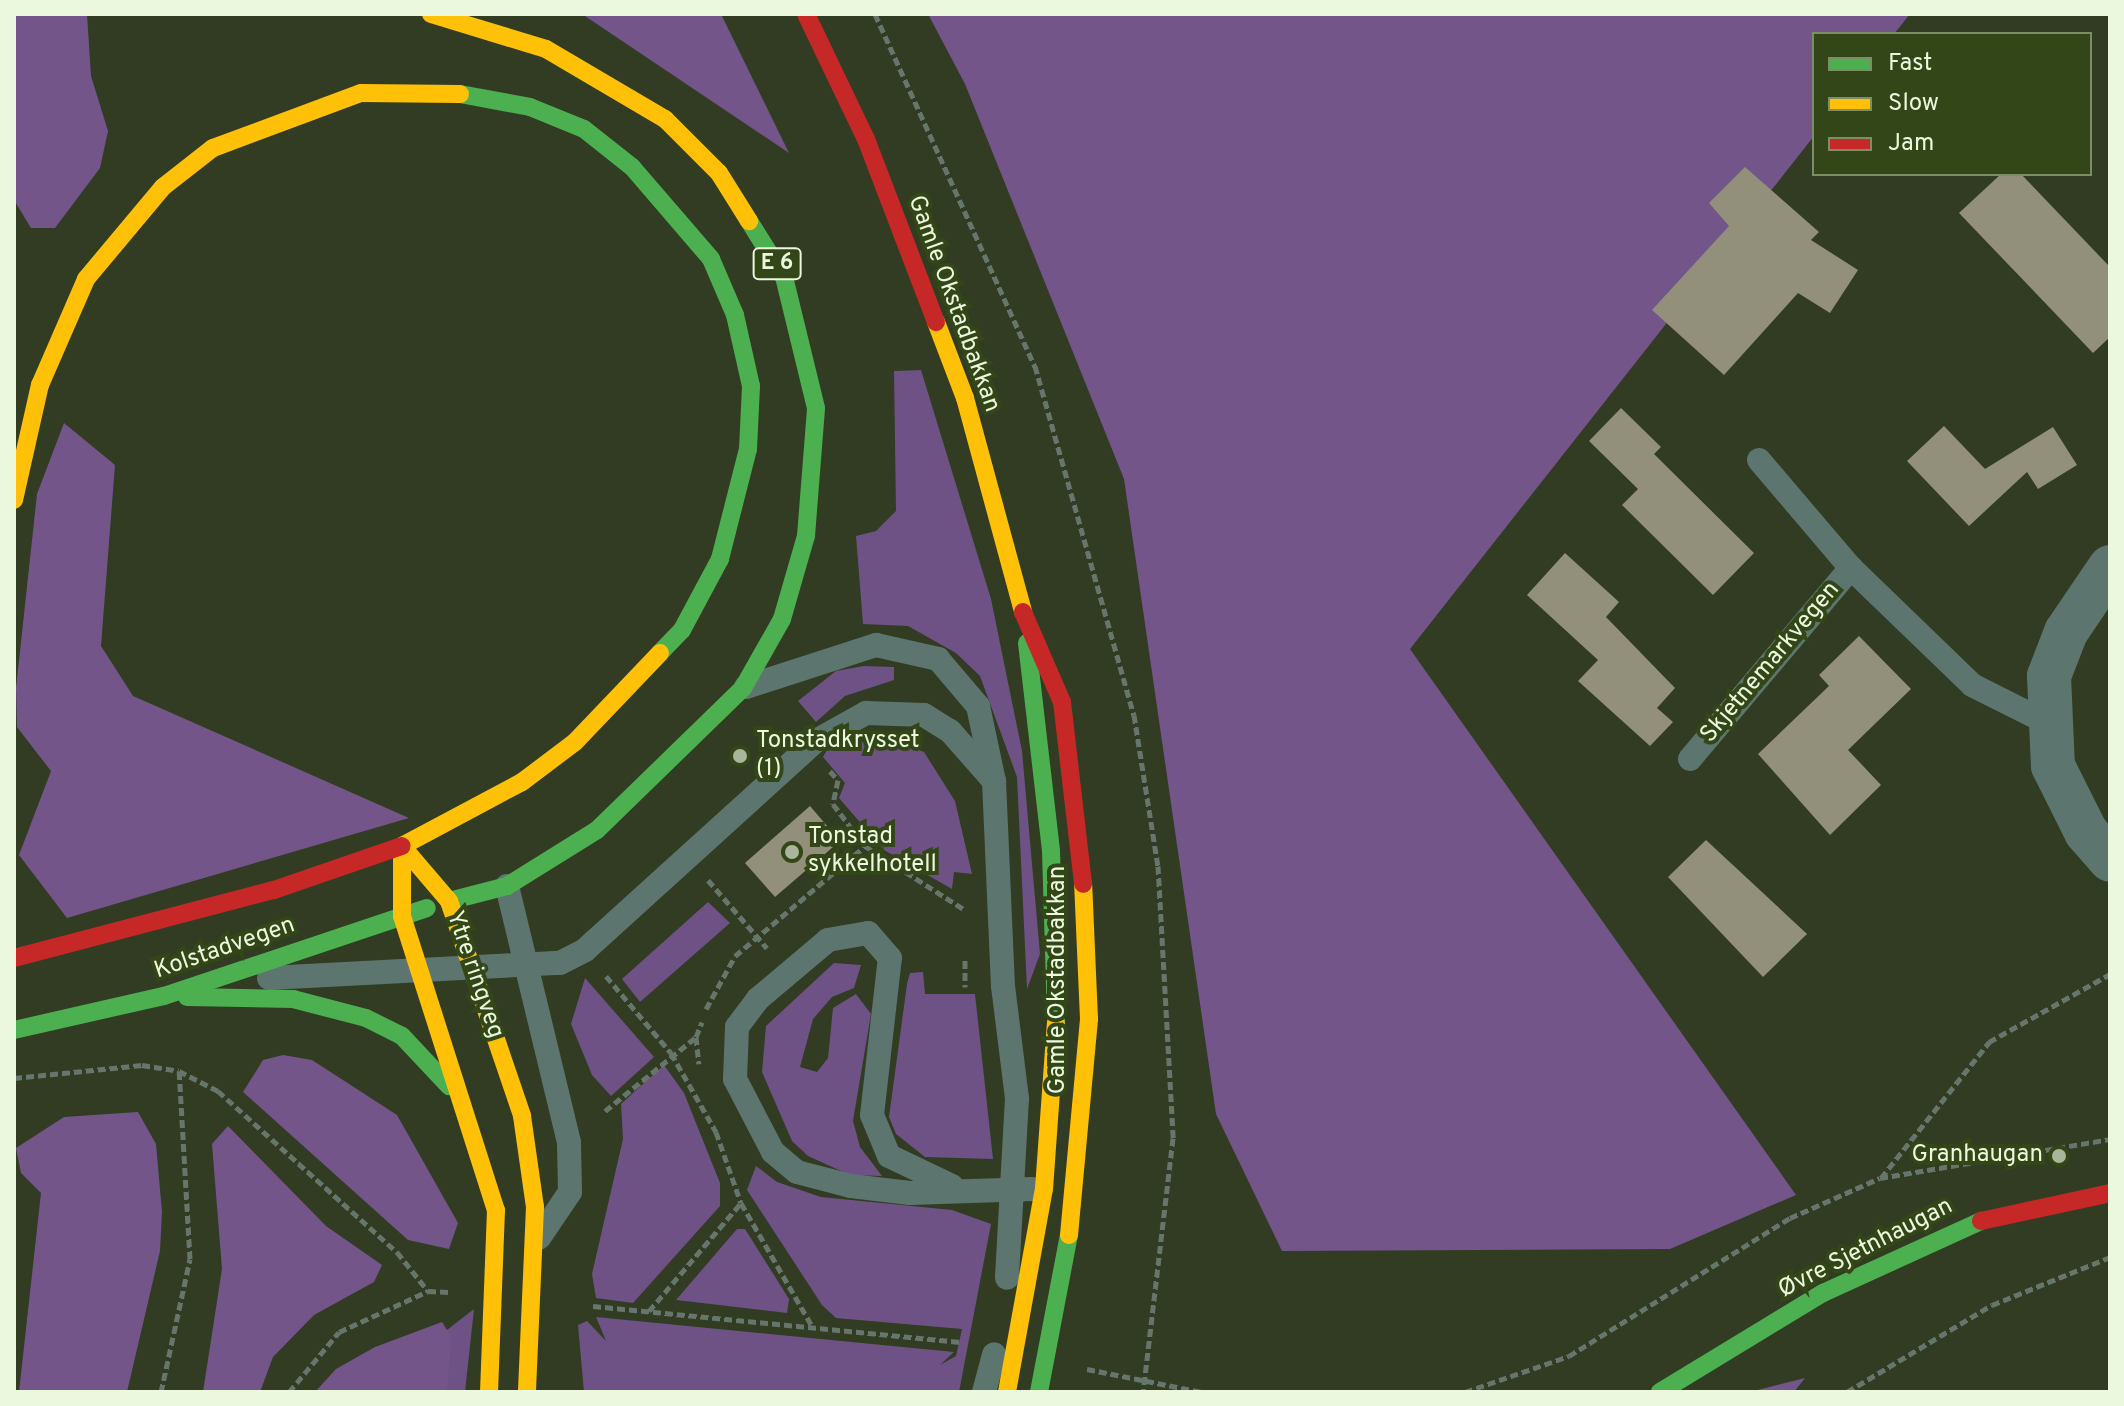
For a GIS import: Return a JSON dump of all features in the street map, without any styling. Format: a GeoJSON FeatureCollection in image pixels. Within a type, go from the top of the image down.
{"type":"FeatureCollection","features":[{"type":"Feature","properties":{"kind":"main road","name":"E 6"},"geometry":{"type":"LineString","coordinates":[[431,14],[546,49],[665,119],[719,173],[784,277],[806,343],[816,471],[782,619],[743,688],[597,830],[507,886],[449,901]]}},
{"type":"Feature","properties":{"kind":"main road","name":"Gamle Okstadbakkan"},"geometry":{"type":"LineString","coordinates":[[806,14],[866,139],[965,398],[1026,621],[1062,702],[1082,851],[1089,1019],[1074,1193],[1039,1392]]}},
{"type":"Feature","properties":{"kind":"main road","name":"E 6"},"geometry":{"type":"LineString","coordinates":[[14,500],[40,385],[86,279],[163,187],[213,148],[361,93],[435,89],[530,107],[584,129],[632,167],[711,259],[739,329],[751,386],[748,449],[720,559],[673,642],[575,742],[522,782],[402,846]]}},
{"type":"Feature","properties":{"kind":"main road","name":"Gamle Okstadbakkan"},"geometry":{"type":"LineString","coordinates":[[1007,1392],[1044,1189],[1056,1019],[1051,851],[1029,707],[1026,621]]}},
{"type":"Feature","properties":{"kind":"main road","name":"Ytre ringveg"},"geometry":{"type":"LineString","coordinates":[[402,846],[449,901],[522,1116],[535,1243],[527,1392]]}},
{"type":"Feature","properties":{"kind":"main road","name":"Ytre ringveg"},"geometry":{"type":"LineString","coordinates":[[402,846],[402,916],[496,1210],[489,1392]]}},
{"type":"Feature","properties":{"kind":"main road","name":"Kolstadvegen"},"geometry":{"type":"LineString","coordinates":[[14,958],[274,890],[402,846]]}},
{"type":"Feature","properties":{"kind":"main road","name":"Kolstadvegen"},"geometry":{"type":"LineString","coordinates":[[14,1030],[164,996],[449,901]]}},
{"type":"Feature","properties":{"kind":"main road","name":"Ytre ringveg"},"geometry":{"type":"LineString","coordinates":[[164,996],[293,999],[366,1018],[402,1036],[463,1107]]}},
{"type":"Feature","properties":{"kind":"main road","name":"Øvre Sjetnhaugan"},"geometry":{"type":"LineString","coordinates":[[1660,1392],[1823,1293],[1958,1226],[2110,1193]]}},
{"type":"Feature","properties":{"kind":"street"},"geometry":{"type":"LineString","coordinates":[[2110,567],[2066,632],[2049,676],[2053,766],[2086,832],[2110,860]]}},
{"type":"Feature","properties":{"kind":"lane","name":"Skjetnemarkvegen"},"geometry":{"type":"LineString","coordinates":[[1759,460],[1851,568],[1972,685],[2050,724]]}},
{"type":"Feature","properties":{"kind":"lane","name":"Skjetnemarkvegen"},"geometry":{"type":"LineString","coordinates":[[1690,759],[1851,568]]}},
{"type":"Feature","properties":{"kind":"lane"},"geometry":{"type":"LineString","coordinates":[[743,688],[876,645],[938,659],[978,706],[994,781],[1003,986],[1017,1098],[1016,1188],[1005,1291],[984,1392]]}},
{"type":"Feature","properties":{"kind":"lane"},"geometry":{"type":"LineString","coordinates":[[164,996],[290,974],[417,969],[530,970],[585,950],[814,742],[866,713],[924,715],[950,731],[994,781]]}},
{"type":"Feature","properties":{"kind":"lane","name":"Ytre ringveg"},"geometry":{"type":"LineString","coordinates":[[507,886],[564,1104],[570,1180],[570,1192],[535,1243]]}},
{"type":"Feature","properties":{"kind":"lane"},"geometry":{"type":"LineString","coordinates":[[952,1186],[889,1156],[878,1138],[872,1115],[892,983],[883,945],[868,933],[846,932],[789,970],[758,999],[735,1038],[735,1079],[756,1131],[797,1172],[910,1193],[952,1186],[1074,1193]]}},
{"type":"Feature","properties":{"kind":"lane"},"geometry":{"type":"LineString","coordinates":[[1044,1189],[1017,1098],[1056,1019]]}},
{"type":"Feature","properties":{"kind":"path"},"geometry":{"type":"LineString","coordinates":[[825,770],[838,780],[833,804],[865,846]]}},
{"type":"Feature","properties":{"kind":"path"},"geometry":{"type":"LineString","coordinates":[[688,856],[789,970]]}},
{"type":"Feature","properties":{"kind":"path"},"geometry":{"type":"LineString","coordinates":[[607,968],[610,988],[671,1053],[716,1132]]}},
{"type":"Feature","properties":{"kind":"path"},"geometry":{"type":"LineString","coordinates":[[1880,1178],[1989,1042],[2110,974]]}},
{"type":"Feature","properties":{"kind":"path"},"geometry":{"type":"LineString","coordinates":[[14,1078],[97,1064],[179,1071],[218,1091],[397,1252],[428,1291],[339,1332],[289,1392]]}},
{"type":"Feature","properties":{"kind":"path"},"geometry":{"type":"LineString","coordinates":[[161,1392],[190,1259],[179,1071]]}},
{"type":"Feature","properties":{"kind":"path"},"geometry":{"type":"LineString","coordinates":[[1465,1392],[1569,1356],[1790,1218],[1880,1178],[2110,1139]]}},
{"type":"Feature","properties":{"kind":"path"},"geometry":{"type":"LineString","coordinates":[[649,1311],[741,1203],[812,1325]]}},
{"type":"Feature","properties":{"kind":"path"},"geometry":{"type":"LineString","coordinates":[[1847,1392],[1992,1305],[2110,1257]]}},
{"type":"Feature","properties":{"kind":"path"},"geometry":{"type":"LineString","coordinates":[[593,1306],[812,1325],[960,1342]]}},
{"type":"Feature","properties":{"kind":"path"},"geometry":{"type":"LineString","coordinates":[[1074,1367],[1202,1392]]}},
{"type":"Feature","properties":{"kind":"path"},"geometry":{"type":"LineString","coordinates":[[1143,1392],[1145,1379]]}},
{"type":"Feature","properties":{"kind":"shaded area"},"geometry":{"type":"Polygon","coordinates":[[[14,14],[87,14],[91,76],[108,131],[100,168],[55,228],[31,228],[14,200],[14,14]]]}},
{"type":"Feature","properties":{"kind":"shaded area"},"geometry":{"type":"Polygon","coordinates":[[[582,14],[721,14],[789,153],[582,14]]]}},
{"type":"Feature","properties":{"kind":"shaded area"},"geometry":{"type":"Polygon","coordinates":[[[928,14],[1910,14],[1896,32],[1812,32],[1812,139],[1410,649],[1796,1195],[1670,1249],[1282,1251],[1216,1114],[1124,479],[965,84],[928,14]]]}},
{"type":"Feature","properties":{"kind":"shaded area"},"geometry":{"type":"Polygon","coordinates":[[[921,370],[991,599],[1022,751],[1040,954],[1027,989],[1017,777],[980,676],[956,653],[908,626],[863,624],[856,536],[876,531],[896,511],[894,371],[921,370]]]}},
{"type":"Feature","properties":{"kind":"shaded area"},"geometry":{"type":"Polygon","coordinates":[[[64,423],[115,465],[101,646],[133,696],[409,818],[67,918],[19,855],[51,771],[17,727],[16,688],[37,494],[64,423]]]}},
{"type":"Feature","properties":{"kind":"shaded area"},"geometry":{"type":"Polygon","coordinates":[[[864,666],[894,667],[894,680],[845,696],[816,722],[798,701],[836,671],[864,666]]]}},
{"type":"Feature","properties":{"kind":"shaded area"},"geometry":{"type":"Polygon","coordinates":[[[884,737],[924,752],[955,801],[972,874],[954,872],[952,889],[884,850],[839,798],[845,783],[823,757],[827,750],[884,737]]]}},
{"type":"Feature","properties":{"kind":"shaded area"},"geometry":{"type":"Polygon","coordinates":[[[708,902],[730,923],[640,1002],[622,979],[708,902]]]}},
{"type":"Feature","properties":{"kind":"shaded area"},"geometry":{"type":"Polygon","coordinates":[[[834,963],[861,965],[854,988],[832,997],[813,1019],[800,1067],[817,1072],[828,1058],[833,1008],[856,994],[871,1014],[853,1121],[860,1147],[882,1176],[850,1175],[808,1156],[792,1141],[762,1072],[766,1026],[834,963]]]}},
{"type":"Feature","properties":{"kind":"shaded area"},"geometry":{"type":"Polygon","coordinates":[[[923,972],[925,994],[975,994],[993,1159],[925,1157],[896,1134],[889,1117],[907,984],[910,973],[923,972]]]}},
{"type":"Feature","properties":{"kind":"shaded area"},"geometry":{"type":"Polygon","coordinates":[[[585,978],[654,1057],[611,1096],[592,1075],[571,1024],[585,978]]]}},
{"type":"Feature","properties":{"kind":"shaded area"},"geometry":{"type":"Polygon","coordinates":[[[283,1055],[312,1060],[397,1115],[458,1223],[449,1249],[408,1240],[243,1092],[263,1060],[283,1055]]]}},
{"type":"Feature","properties":{"kind":"shaded area"},"geometry":{"type":"Polygon","coordinates":[[[664,1065],[684,1093],[720,1183],[720,1206],[633,1303],[596,1298],[592,1274],[623,1139],[621,1104],[664,1065]]]}},
{"type":"Feature","properties":{"kind":"shaded area"},"geometry":{"type":"Polygon","coordinates":[[[138,1112],[156,1144],[162,1212],[160,1251],[127,1392],[19,1392],[41,1193],[21,1173],[16,1148],[64,1117],[138,1112]]]}},
{"type":"Feature","properties":{"kind":"shaded area"},"geometry":{"type":"Polygon","coordinates":[[[228,1126],[326,1226],[382,1265],[374,1282],[314,1315],[273,1357],[260,1392],[203,1392],[222,1269],[212,1144],[228,1126]]]}},
{"type":"Feature","properties":{"kind":"shaded area"},"geometry":{"type":"Polygon","coordinates":[[[756,1166],[777,1182],[821,1197],[952,1210],[991,1224],[959,1392],[584,1392],[578,1325],[587,1321],[606,1341],[596,1317],[954,1352],[940,1365],[956,1356],[962,1329],[836,1318],[822,1305],[747,1190],[756,1166]]]}},
{"type":"Feature","properties":{"kind":"shaded area"},"geometry":{"type":"Polygon","coordinates":[[[737,1229],[745,1229],[789,1299],[787,1313],[676,1300],[737,1229]]]}},
{"type":"Feature","properties":{"kind":"shaded area"},"geometry":{"type":"Polygon","coordinates":[[[474,1309],[465,1392],[447,1392],[447,1330],[474,1309]]]}},
{"type":"Feature","properties":{"kind":"shaded area"},"geometry":{"type":"Polygon","coordinates":[[[442,1322],[451,1336],[447,1392],[315,1392],[336,1369],[375,1347],[442,1322]]]}},
{"type":"Feature","properties":{"kind":"shaded area"},"geometry":{"type":"Polygon","coordinates":[[[1805,1378],[1794,1392],[1750,1392],[1805,1378]]]}},
{"type":"Feature","properties":{"kind":"building"},"geometry":{"type":"Polygon","coordinates":[[[1745,167],[1819,232],[1811,240],[1858,270],[1830,313],[1798,293],[1724,375],[1652,310],[1729,226],[1709,203],[1745,167]]]}},
{"type":"Feature","properties":{"kind":"building"},"geometry":{"type":"Polygon","coordinates":[[[1999,176],[2023,176],[2110,267],[2110,337],[2093,353],[1959,213],[1999,176]]]}},
{"type":"Feature","properties":{"kind":"building"},"geometry":{"type":"Polygon","coordinates":[[[1621,408],[1661,447],[1654,454],[1754,553],[1713,595],[1622,505],[1638,489],[1589,441],[1621,408]]]}},
{"type":"Feature","properties":{"kind":"building"},"geometry":{"type":"Polygon","coordinates":[[[1944,426],[1985,469],[2053,427],[2077,465],[2038,489],[2027,472],[1969,526],[1907,461],[1944,426]]]}},
{"type":"Feature","properties":{"kind":"building"},"geometry":{"type":"Polygon","coordinates":[[[1565,553],[1619,602],[1606,617],[1675,688],[1657,708],[1673,722],[1650,746],[1578,681],[1598,660],[1527,595],[1565,553]]]}},
{"type":"Feature","properties":{"kind":"building"},"geometry":{"type":"Polygon","coordinates":[[[1859,636],[1911,689],[1848,750],[1881,785],[1830,835],[1758,754],[1829,686],[1819,675],[1859,636]]]}},
{"type":"Feature","properties":{"kind":"building","name":"Tonstad sykkelhotell"},"geometry":{"type":"Polygon","coordinates":[[[810,806],[840,841],[775,897],[745,863],[810,806]]]}},
{"type":"Feature","properties":{"kind":"building"},"geometry":{"type":"Polygon","coordinates":[[[1706,840],[1807,934],[1763,977],[1668,877],[1706,840]]]}},
{"type":"Feature","properties":{"kind":"traffic: fast"},"geometry":{"type":"LineString","coordinates":[[460,94],[530,107],[584,129],[632,167],[711,259],[735,315],[751,386],[748,449],[720,559],[682,630],[660,653]]}},
{"type":"Feature","properties":{"kind":"traffic: fast"},"geometry":{"type":"LineString","coordinates":[[449,901],[507,886],[597,830],[743,688],[782,619],[806,536],[816,408],[784,277],[749,221]]}},
{"type":"Feature","properties":{"kind":"traffic: fast"},"geometry":{"type":"LineString","coordinates":[[1027,643],[1051,851],[1056,1023]]}},
{"type":"Feature","properties":{"kind":"traffic: fast"},"geometry":{"type":"LineString","coordinates":[[14,1030],[164,996],[427,908]]}},
{"type":"Feature","properties":{"kind":"traffic: fast"},"geometry":{"type":"LineString","coordinates":[[187,997],[293,999],[366,1018],[402,1036],[449,1086]]}},
{"type":"Feature","properties":{"kind":"traffic: fast"},"geometry":{"type":"LineString","coordinates":[[1660,1392],[1823,1293],[1981,1221]]}},
{"type":"Feature","properties":{"kind":"traffic: fast"},"geometry":{"type":"LineString","coordinates":[[1039,1392],[1069,1235]]}},
{"type":"Feature","properties":{"kind":"traffic: slow"},"geometry":{"type":"LineString","coordinates":[[431,14],[546,49],[665,119],[719,173],[749,221]]}},
{"type":"Feature","properties":{"kind":"traffic: slow"},"geometry":{"type":"LineString","coordinates":[[14,500],[40,385],[86,279],[163,187],[213,148],[361,93],[460,94]]}},
{"type":"Feature","properties":{"kind":"traffic: slow"},"geometry":{"type":"LineString","coordinates":[[936,322],[965,398],[1023,612]]}},
{"type":"Feature","properties":{"kind":"traffic: slow"},"geometry":{"type":"LineString","coordinates":[[402,846],[522,782],[575,742],[660,653]]}},
{"type":"Feature","properties":{"kind":"traffic: slow"},"geometry":{"type":"LineString","coordinates":[[402,846],[449,901],[522,1116],[535,1207],[527,1392]]}},
{"type":"Feature","properties":{"kind":"traffic: slow"},"geometry":{"type":"LineString","coordinates":[[402,846],[402,916],[496,1210],[489,1392]]}},
{"type":"Feature","properties":{"kind":"traffic: slow"},"geometry":{"type":"LineString","coordinates":[[1069,1235],[1089,1019],[1083,884]]}},
{"type":"Feature","properties":{"kind":"traffic: slow"},"geometry":{"type":"LineString","coordinates":[[1007,1392],[1044,1189],[1056,1023]]}},
{"type":"Feature","properties":{"kind":"traffic: jam"},"geometry":{"type":"LineString","coordinates":[[806,14],[866,139],[936,322]]}},
{"type":"Feature","properties":{"kind":"traffic: jam"},"geometry":{"type":"LineString","coordinates":[[1023,612],[1062,702],[1083,884]]}},
{"type":"Feature","properties":{"kind":"traffic: jam"},"geometry":{"type":"LineString","coordinates":[[14,958],[274,890],[402,846]]}},
{"type":"Feature","properties":{"kind":"traffic: jam"},"geometry":{"type":"LineString","coordinates":[[1981,1221],[2110,1193]]}},
{"type":"Feature","properties":{"kind":"place","name":"Tonstadkrysset (1)"},"geometry":{"type":"Point","coordinates":[740,756]}},
{"type":"Feature","properties":{"kind":"place","name":"Tonstad sykkelhotell"},"geometry":{"type":"Point","coordinates":[792,852]}},
{"type":"Feature","properties":{"kind":"place","name":"Granhaugan"},"geometry":{"type":"Point","coordinates":[2059,1156]}}]}
